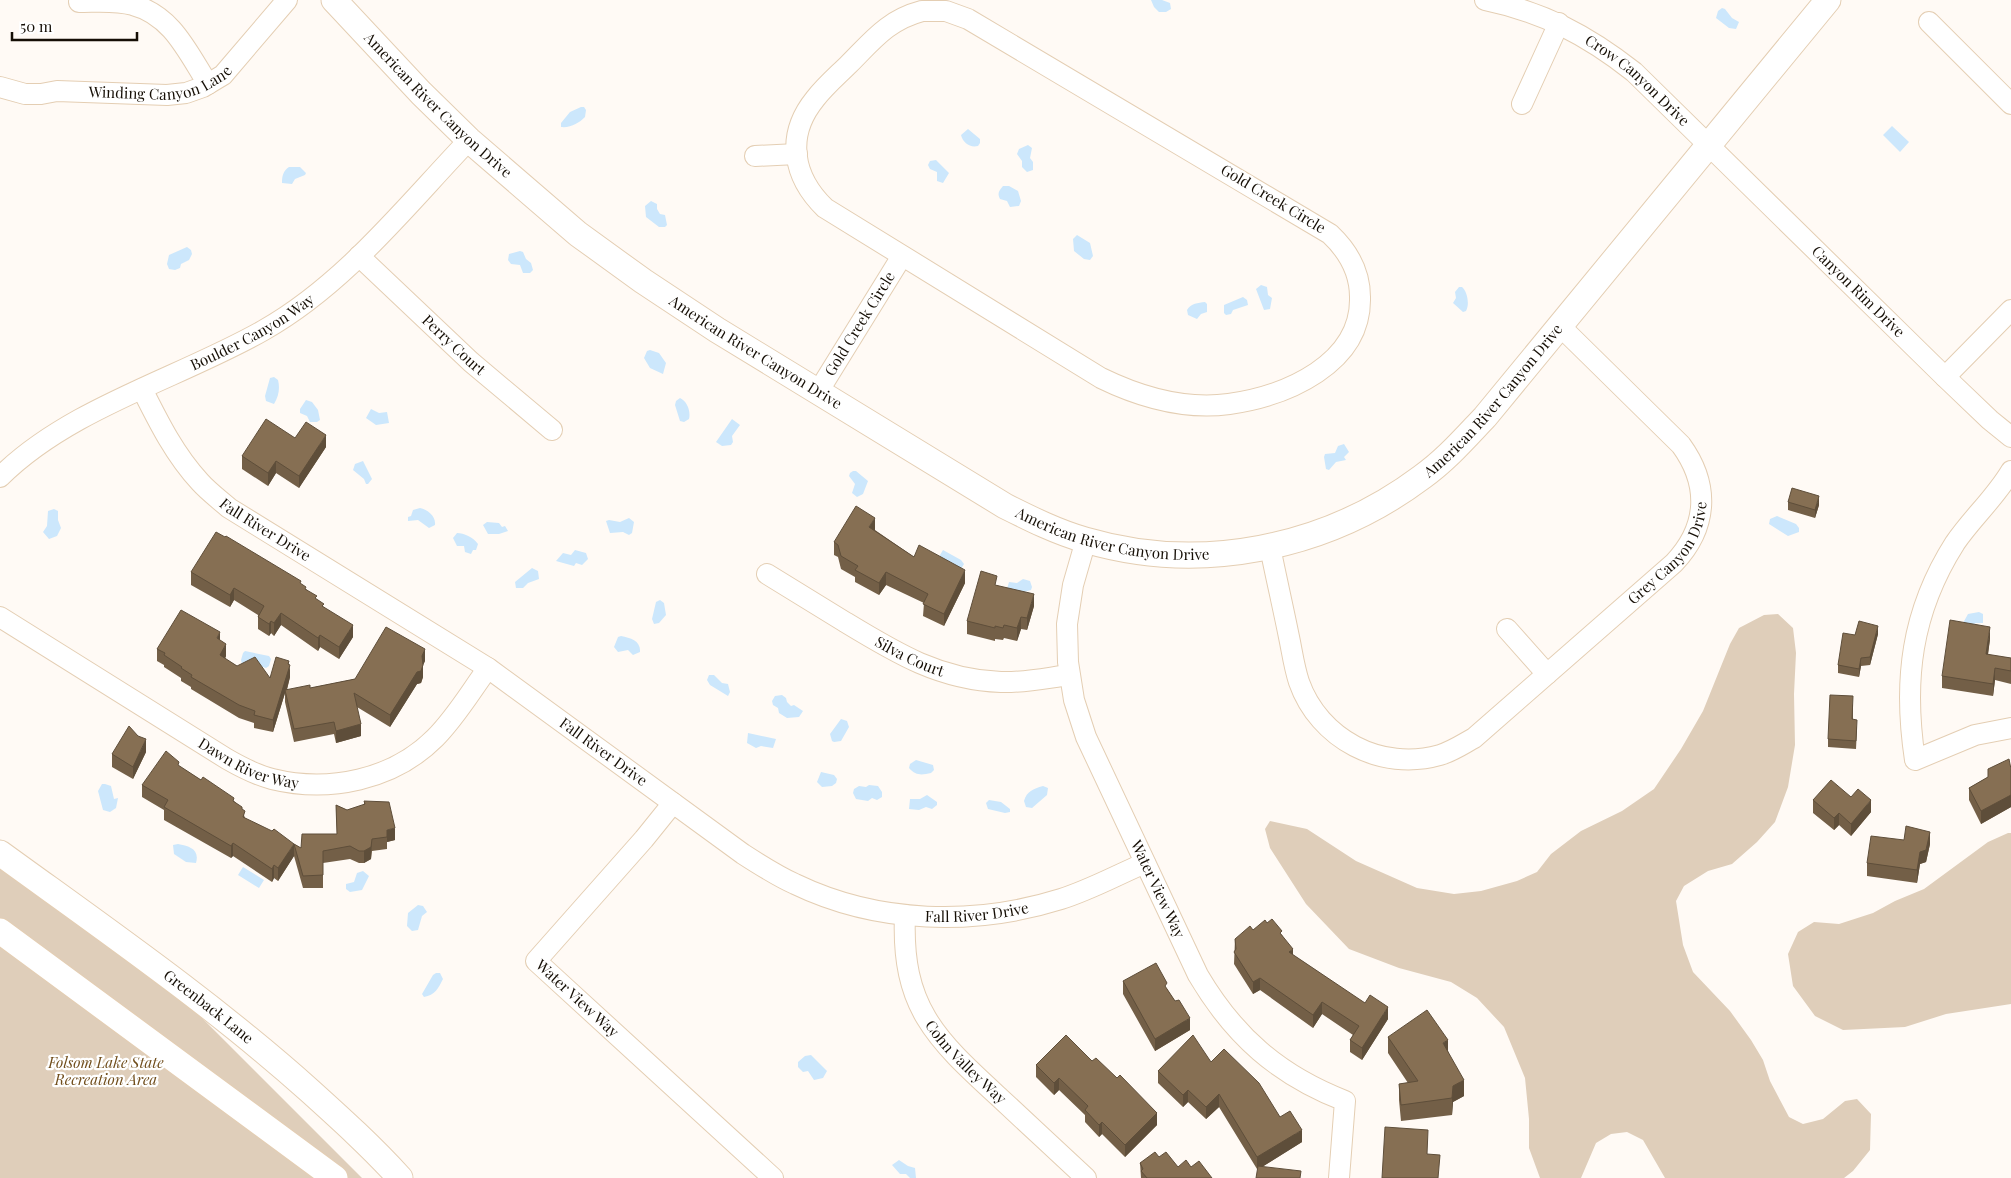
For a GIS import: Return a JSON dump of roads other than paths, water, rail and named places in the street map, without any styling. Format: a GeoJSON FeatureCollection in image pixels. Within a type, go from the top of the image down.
{"type":"FeatureCollection","features":[{"type":"Feature","properties":{"kind":"main road","name":"American River Canyon Drive"},"geometry":{"type":"LineString","coordinates":[[334,0],[421,93],[469,140],[578,234],[643,281],[717,330],[1005,506],[1040,524],[1086,540],[1122,549],[1162,554],[1202,555],[1241,552],[1270,547],[1306,538],[1355,518],[1390,499],[1423,477],[1453,451],[1485,417],[1828,0]]}},
{"type":"Feature","properties":{"kind":"main road","name":"Greenback Lane"},"geometry":{"type":"LineString","coordinates":[[0,853],[193,994],[274,1058],[373,1148],[400,1178]]}},
{"type":"Feature","properties":{"kind":"main road"},"geometry":{"type":"LineString","coordinates":[[0,932],[335,1178]]}},
{"type":"Feature","properties":{"kind":"street","name":"Winding Canyon Lane"},"geometry":{"type":"LineString","coordinates":[[0,87],[25,94],[57,91],[167,95],[186,93],[208,84],[223,75],[286,0]]}},
{"type":"Feature","properties":{"kind":"street","name":"Crow Canyon Drive"},"geometry":{"type":"LineString","coordinates":[[1485,0],[1533,13],[1559,23],[1609,52],[1634,72],[1709,145]]}},
{"type":"Feature","properties":{"kind":"street"},"geometry":{"type":"LineString","coordinates":[[79,2],[118,2],[151,11],[164,20],[175,32],[208,84]]}},
{"type":"Feature","properties":{"kind":"street","name":"Gold Creek Circle"},"geometry":{"type":"LineString","coordinates":[[934,11],[952,13],[968,19],[1320,226],[1340,243],[1354,265],[1360,290],[1360,304],[1355,329],[1342,352],[1332,361],[1297,384],[1256,399],[1228,404],[1184,404],[1146,397],[1101,378],[902,256],[825,208],[807,188],[798,166],[799,130],[808,109],[815,99],[879,33],[899,18],[911,14],[934,11]]}},
{"type":"Feature","properties":{"kind":"street"},"geometry":{"type":"LineString","coordinates":[[1929,22],[2011,104]]}},
{"type":"Feature","properties":{"kind":"street"},"geometry":{"type":"LineString","coordinates":[[1522,104],[1559,23]]}},
{"type":"Feature","properties":{"kind":"street","name":"Boulder Canyon Way"},"geometry":{"type":"LineString","coordinates":[[0,477],[48,438],[79,420],[263,331],[298,309],[324,289],[359,256],[469,140]]}},
{"type":"Feature","properties":{"kind":"street","name":"Canyon Rim Drive"},"geometry":{"type":"LineString","coordinates":[[1709,145],[1945,377],[1990,420],[2011,437]]}},
{"type":"Feature","properties":{"kind":"street"},"geometry":{"type":"LineString","coordinates":[[755,156],[797,154]]}},
{"type":"Feature","properties":{"kind":"street","name":"Perry Court"},"geometry":{"type":"LineString","coordinates":[[359,256],[471,362],[552,430]]}},
{"type":"Feature","properties":{"kind":"street","name":"Gold Creek Circle"},"geometry":{"type":"LineString","coordinates":[[818,392],[902,256]]}},
{"type":"Feature","properties":{"kind":"street"},"geometry":{"type":"LineString","coordinates":[[1945,377],[2011,310]]}},
{"type":"Feature","properties":{"kind":"street","name":"Grey Canyon Drive"},"geometry":{"type":"LineString","coordinates":[[1270,547],[1299,681],[1315,713],[1331,730],[1350,744],[1372,754],[1399,759],[1415,759],[1442,754],[1474,738],[1683,554],[1696,531],[1702,505],[1699,479],[1695,467],[1681,445],[1560,326]]}},
{"type":"Feature","properties":{"kind":"street","name":"Fall River Drive"},"geometry":{"type":"LineString","coordinates":[[142,389],[162,430],[176,452],[200,482],[229,508],[488,668],[743,854],[798,886],[845,903],[905,915],[950,918],[988,915],[1025,909],[1085,890],[1145,863]]}},
{"type":"Feature","properties":{"kind":"street"},"geometry":{"type":"LineString","coordinates":[[2011,471],[2001,488],[1955,543],[1936,578],[1926,602],[1916,636],[1911,660],[1909,695],[1910,724],[1915,760],[1975,734],[2011,728]]}},
{"type":"Feature","properties":{"kind":"street","name":"Water View Way"},"geometry":{"type":"LineString","coordinates":[[1086,540],[1073,585],[1067,624],[1069,675],[1074,700],[1086,737],[1198,975],[1212,999],[1229,1022],[1269,1060],[1304,1083],[1345,1101],[1339,1178]]}},
{"type":"Feature","properties":{"kind":"street","name":"Silva Court"},"geometry":{"type":"LineString","coordinates":[[767,574],[908,660],[942,673],[1000,682],[1069,675]]}},
{"type":"Feature","properties":{"kind":"street","name":"Dawn River Way"},"geometry":{"type":"LineString","coordinates":[[0,617],[227,759],[248,770],[270,778],[293,783],[317,785],[349,782],[387,770],[408,759],[427,746],[447,725],[488,668]]}},
{"type":"Feature","properties":{"kind":"street"},"geometry":{"type":"LineString","coordinates":[[1506,629],[1547,674]]}},
{"type":"Feature","properties":{"kind":"street","name":"Water View Way"},"geometry":{"type":"LineString","coordinates":[[673,803],[644,839],[536,961],[773,1178]]}},
{"type":"Feature","properties":{"kind":"street","name":"Cohn Valley Way"},"geometry":{"type":"LineString","coordinates":[[905,915],[906,963],[920,1008],[932,1029],[955,1056],[1086,1178]]}},
{"type":"Feature","properties":{"kind":"water"},"geometry":{"type":"Polygon","coordinates":[[[1151,0],[1162,0],[1170,3],[1171,9],[1166,12],[1159,12],[1151,0]]]}},
{"type":"Feature","properties":{"kind":"water"},"geometry":{"type":"Polygon","coordinates":[[[1722,8],[1739,22],[1736,29],[1729,28],[1716,18],[1718,11],[1722,8]]]}},
{"type":"Feature","properties":{"kind":"water"},"geometry":{"type":"Polygon","coordinates":[[[584,107],[586,110],[585,117],[574,125],[561,127],[561,123],[570,112],[584,107]]]}},
{"type":"Feature","properties":{"kind":"water"},"geometry":{"type":"Polygon","coordinates":[[[1892,126],[1909,142],[1900,152],[1883,135],[1892,126]]]}},
{"type":"Feature","properties":{"kind":"water"},"geometry":{"type":"Polygon","coordinates":[[[968,129],[980,139],[978,146],[970,146],[963,140],[961,135],[968,129]]]}},
{"type":"Feature","properties":{"kind":"water"},"geometry":{"type":"Polygon","coordinates":[[[1028,145],[1032,148],[1030,158],[1033,162],[1033,170],[1027,172],[1022,167],[1022,161],[1017,154],[1019,149],[1028,145]]]}},
{"type":"Feature","properties":{"kind":"water"},"geometry":{"type":"Polygon","coordinates":[[[936,160],[949,173],[943,183],[937,181],[937,172],[930,169],[928,165],[930,161],[936,160]]]}},
{"type":"Feature","properties":{"kind":"water"},"geometry":{"type":"Polygon","coordinates":[[[289,167],[300,167],[306,173],[295,179],[292,184],[282,183],[283,174],[289,167]]]}},
{"type":"Feature","properties":{"kind":"water"},"geometry":{"type":"Polygon","coordinates":[[[1003,186],[1009,186],[1018,191],[1021,201],[1019,206],[1010,207],[1007,201],[1000,199],[999,192],[1003,186]]]}},
{"type":"Feature","properties":{"kind":"water"},"geometry":{"type":"Polygon","coordinates":[[[651,201],[657,204],[660,214],[665,215],[667,225],[665,227],[659,227],[646,217],[645,206],[651,201]]]}},
{"type":"Feature","properties":{"kind":"water"},"geometry":{"type":"Polygon","coordinates":[[[1077,235],[1090,243],[1093,256],[1090,260],[1084,259],[1074,251],[1073,239],[1077,235]]]}},
{"type":"Feature","properties":{"kind":"water"},"geometry":{"type":"Polygon","coordinates":[[[187,247],[191,250],[192,254],[189,260],[181,264],[180,268],[175,270],[169,269],[167,264],[169,255],[187,247]]]}},
{"type":"Feature","properties":{"kind":"water"},"geometry":{"type":"Polygon","coordinates":[[[523,252],[526,259],[531,263],[533,270],[530,273],[523,273],[520,265],[511,264],[508,260],[509,254],[523,252]]]}},
{"type":"Feature","properties":{"kind":"water"},"geometry":{"type":"Polygon","coordinates":[[[1261,285],[1267,287],[1268,295],[1272,298],[1270,309],[1264,310],[1256,289],[1261,285]]]}},
{"type":"Feature","properties":{"kind":"water"},"geometry":{"type":"Polygon","coordinates":[[[1459,287],[1464,289],[1467,298],[1468,305],[1466,311],[1463,312],[1453,303],[1456,298],[1455,292],[1459,287]]]}},
{"type":"Feature","properties":{"kind":"water"},"geometry":{"type":"Polygon","coordinates":[[[1243,297],[1247,300],[1248,305],[1233,310],[1231,314],[1226,315],[1224,313],[1224,305],[1243,297]]]}},
{"type":"Feature","properties":{"kind":"water"},"geometry":{"type":"Polygon","coordinates":[[[1205,302],[1207,304],[1207,312],[1201,314],[1197,319],[1188,315],[1187,310],[1191,306],[1205,302]]]}},
{"type":"Feature","properties":{"kind":"water"},"geometry":{"type":"Polygon","coordinates":[[[647,351],[659,353],[666,363],[663,374],[650,368],[644,358],[647,351]]]}},
{"type":"Feature","properties":{"kind":"water"},"geometry":{"type":"Polygon","coordinates":[[[274,377],[278,380],[279,389],[274,404],[266,401],[265,396],[270,378],[274,377]]]}},
{"type":"Feature","properties":{"kind":"water"},"geometry":{"type":"Polygon","coordinates":[[[680,398],[689,410],[689,419],[684,422],[680,421],[675,405],[676,401],[680,398]]]}},
{"type":"Feature","properties":{"kind":"water"},"geometry":{"type":"Polygon","coordinates":[[[306,400],[312,402],[318,410],[320,420],[317,422],[310,422],[307,416],[300,413],[300,409],[306,400]]]}},
{"type":"Feature","properties":{"kind":"water"},"geometry":{"type":"Polygon","coordinates":[[[371,409],[379,413],[387,412],[389,423],[376,425],[366,418],[371,409]]]}},
{"type":"Feature","properties":{"kind":"water"},"geometry":{"type":"Polygon","coordinates":[[[732,419],[740,425],[732,436],[733,442],[731,445],[722,446],[716,442],[732,419]]]}},
{"type":"Feature","properties":{"kind":"water"},"geometry":{"type":"Polygon","coordinates":[[[1344,444],[1349,452],[1344,457],[1346,460],[1336,462],[1329,470],[1326,469],[1325,454],[1335,453],[1338,446],[1344,444]]]}},
{"type":"Feature","properties":{"kind":"water"},"geometry":{"type":"Polygon","coordinates":[[[363,461],[372,479],[368,484],[353,470],[355,464],[363,461]]]}},
{"type":"Feature","properties":{"kind":"water"},"geometry":{"type":"Polygon","coordinates":[[[853,471],[856,471],[868,481],[863,494],[857,497],[852,493],[855,484],[849,476],[853,471]]]}},
{"type":"Feature","properties":{"kind":"water"},"geometry":{"type":"Polygon","coordinates":[[[420,508],[431,514],[435,525],[429,528],[418,520],[408,521],[408,517],[411,516],[413,510],[420,508]]]}},
{"type":"Feature","properties":{"kind":"water"},"geometry":{"type":"Polygon","coordinates":[[[54,509],[58,511],[58,520],[61,528],[57,536],[49,539],[43,532],[47,526],[48,511],[54,509]]]}},
{"type":"Feature","properties":{"kind":"water"},"geometry":{"type":"Polygon","coordinates":[[[1777,516],[1796,524],[1799,532],[1788,536],[1769,524],[1770,519],[1777,516]]]}},
{"type":"Feature","properties":{"kind":"water"},"geometry":{"type":"Polygon","coordinates":[[[629,518],[634,522],[632,533],[629,535],[623,532],[610,533],[606,521],[620,522],[629,518]]]}},
{"type":"Feature","properties":{"kind":"water"},"geometry":{"type":"Polygon","coordinates":[[[487,522],[499,523],[502,527],[505,526],[508,531],[499,534],[488,534],[483,525],[487,522]]]}},
{"type":"Feature","properties":{"kind":"water"},"geometry":{"type":"Polygon","coordinates":[[[457,533],[474,539],[478,544],[476,550],[473,550],[471,554],[465,552],[464,546],[457,546],[453,538],[457,533]]]}},
{"type":"Feature","properties":{"kind":"water"},"geometry":{"type":"Polygon","coordinates":[[[575,550],[586,553],[588,559],[582,565],[576,563],[574,566],[556,561],[563,553],[571,555],[575,550]]]}},
{"type":"Feature","properties":{"kind":"water"},"geometry":{"type":"Polygon","coordinates":[[[943,550],[961,560],[964,564],[961,569],[937,560],[943,550]]]}},
{"type":"Feature","properties":{"kind":"water"},"geometry":{"type":"Polygon","coordinates":[[[532,568],[538,571],[539,579],[528,583],[523,588],[516,588],[515,582],[532,568]]]}},
{"type":"Feature","properties":{"kind":"water"},"geometry":{"type":"Polygon","coordinates":[[[1023,579],[1030,581],[1031,590],[1024,592],[1007,589],[1009,582],[1017,583],[1023,579]]]}},
{"type":"Feature","properties":{"kind":"water"},"geometry":{"type":"Polygon","coordinates":[[[660,600],[664,603],[666,615],[659,623],[654,624],[652,619],[656,602],[660,600]]]}},
{"type":"Feature","properties":{"kind":"water"},"geometry":{"type":"Polygon","coordinates":[[[1979,612],[1983,614],[1983,623],[1976,623],[1968,627],[1963,623],[1968,614],[1979,612]]]}},
{"type":"Feature","properties":{"kind":"water"},"geometry":{"type":"Polygon","coordinates":[[[618,637],[632,639],[637,643],[640,652],[633,655],[628,650],[618,652],[614,647],[618,637]]]}},
{"type":"Feature","properties":{"kind":"water"},"geometry":{"type":"Polygon","coordinates":[[[245,651],[269,656],[271,659],[269,666],[266,668],[254,664],[242,664],[241,660],[245,651]]]}},
{"type":"Feature","properties":{"kind":"water"},"geometry":{"type":"Polygon","coordinates":[[[709,675],[714,675],[722,683],[728,684],[730,692],[728,696],[710,685],[707,680],[709,675]]]}},
{"type":"Feature","properties":{"kind":"water"},"geometry":{"type":"Polygon","coordinates":[[[782,695],[791,706],[794,705],[803,711],[799,717],[787,718],[779,713],[778,708],[773,705],[772,701],[775,696],[782,695]]]}},
{"type":"Feature","properties":{"kind":"water"},"geometry":{"type":"Polygon","coordinates":[[[841,719],[847,721],[849,727],[841,741],[834,742],[830,734],[841,719]]]}},
{"type":"Feature","properties":{"kind":"water"},"geometry":{"type":"Polygon","coordinates":[[[748,733],[776,739],[773,748],[761,746],[756,748],[747,743],[748,733]]]}},
{"type":"Feature","properties":{"kind":"water"},"geometry":{"type":"Polygon","coordinates":[[[916,760],[933,765],[934,770],[931,773],[925,774],[914,772],[909,768],[910,764],[916,760]]]}},
{"type":"Feature","properties":{"kind":"water"},"geometry":{"type":"Polygon","coordinates":[[[821,772],[834,775],[837,779],[836,783],[832,786],[822,787],[817,782],[821,772]]]}},
{"type":"Feature","properties":{"kind":"water"},"geometry":{"type":"Polygon","coordinates":[[[102,784],[111,786],[114,799],[118,798],[116,808],[110,812],[103,810],[98,791],[102,784]]]}},
{"type":"Feature","properties":{"kind":"water"},"geometry":{"type":"Polygon","coordinates":[[[869,785],[878,786],[882,792],[882,797],[877,800],[872,798],[868,801],[856,799],[853,793],[854,789],[859,786],[866,787],[869,785]]]}},
{"type":"Feature","properties":{"kind":"water"},"geometry":{"type":"Polygon","coordinates":[[[1043,786],[1048,788],[1047,795],[1032,808],[1026,807],[1024,801],[1027,795],[1033,789],[1043,786]]]}},
{"type":"Feature","properties":{"kind":"water"},"geometry":{"type":"Polygon","coordinates":[[[927,795],[937,802],[937,805],[932,809],[926,807],[919,810],[909,809],[910,799],[920,799],[927,795]]]}},
{"type":"Feature","properties":{"kind":"water"},"geometry":{"type":"Polygon","coordinates":[[[989,800],[1001,802],[1010,809],[1010,812],[1005,813],[988,809],[986,803],[989,800]]]}},
{"type":"Feature","properties":{"kind":"water"},"geometry":{"type":"Polygon","coordinates":[[[178,844],[190,847],[195,851],[196,863],[186,862],[174,854],[173,845],[178,844]]]}},
{"type":"Feature","properties":{"kind":"water"},"geometry":{"type":"Polygon","coordinates":[[[243,867],[264,880],[259,888],[238,875],[243,867]]]}},
{"type":"Feature","properties":{"kind":"water"},"geometry":{"type":"Polygon","coordinates":[[[363,871],[369,876],[362,890],[350,892],[346,889],[346,884],[354,882],[357,873],[363,871]]]}},
{"type":"Feature","properties":{"kind":"water"},"geometry":{"type":"Polygon","coordinates":[[[418,905],[423,906],[427,912],[422,916],[418,930],[412,931],[407,926],[408,913],[418,905]]]}},
{"type":"Feature","properties":{"kind":"water"},"geometry":{"type":"Polygon","coordinates":[[[436,973],[440,973],[443,979],[436,991],[424,997],[422,994],[436,973]]]}},
{"type":"Feature","properties":{"kind":"water"},"geometry":{"type":"Polygon","coordinates":[[[811,1055],[827,1071],[823,1078],[814,1080],[808,1071],[803,1072],[798,1067],[798,1062],[805,1056],[811,1055]]]}},
{"type":"Feature","properties":{"kind":"water"},"geometry":{"type":"Polygon","coordinates":[[[899,1160],[915,1168],[916,1178],[900,1174],[892,1165],[899,1160]]]}},
{"type":"Feature","properties":{"kind":"park label","name":"Folsom Lake State Recreation Area"},"geometry":{"type":"Point","coordinates":[106,1072]}}]}
